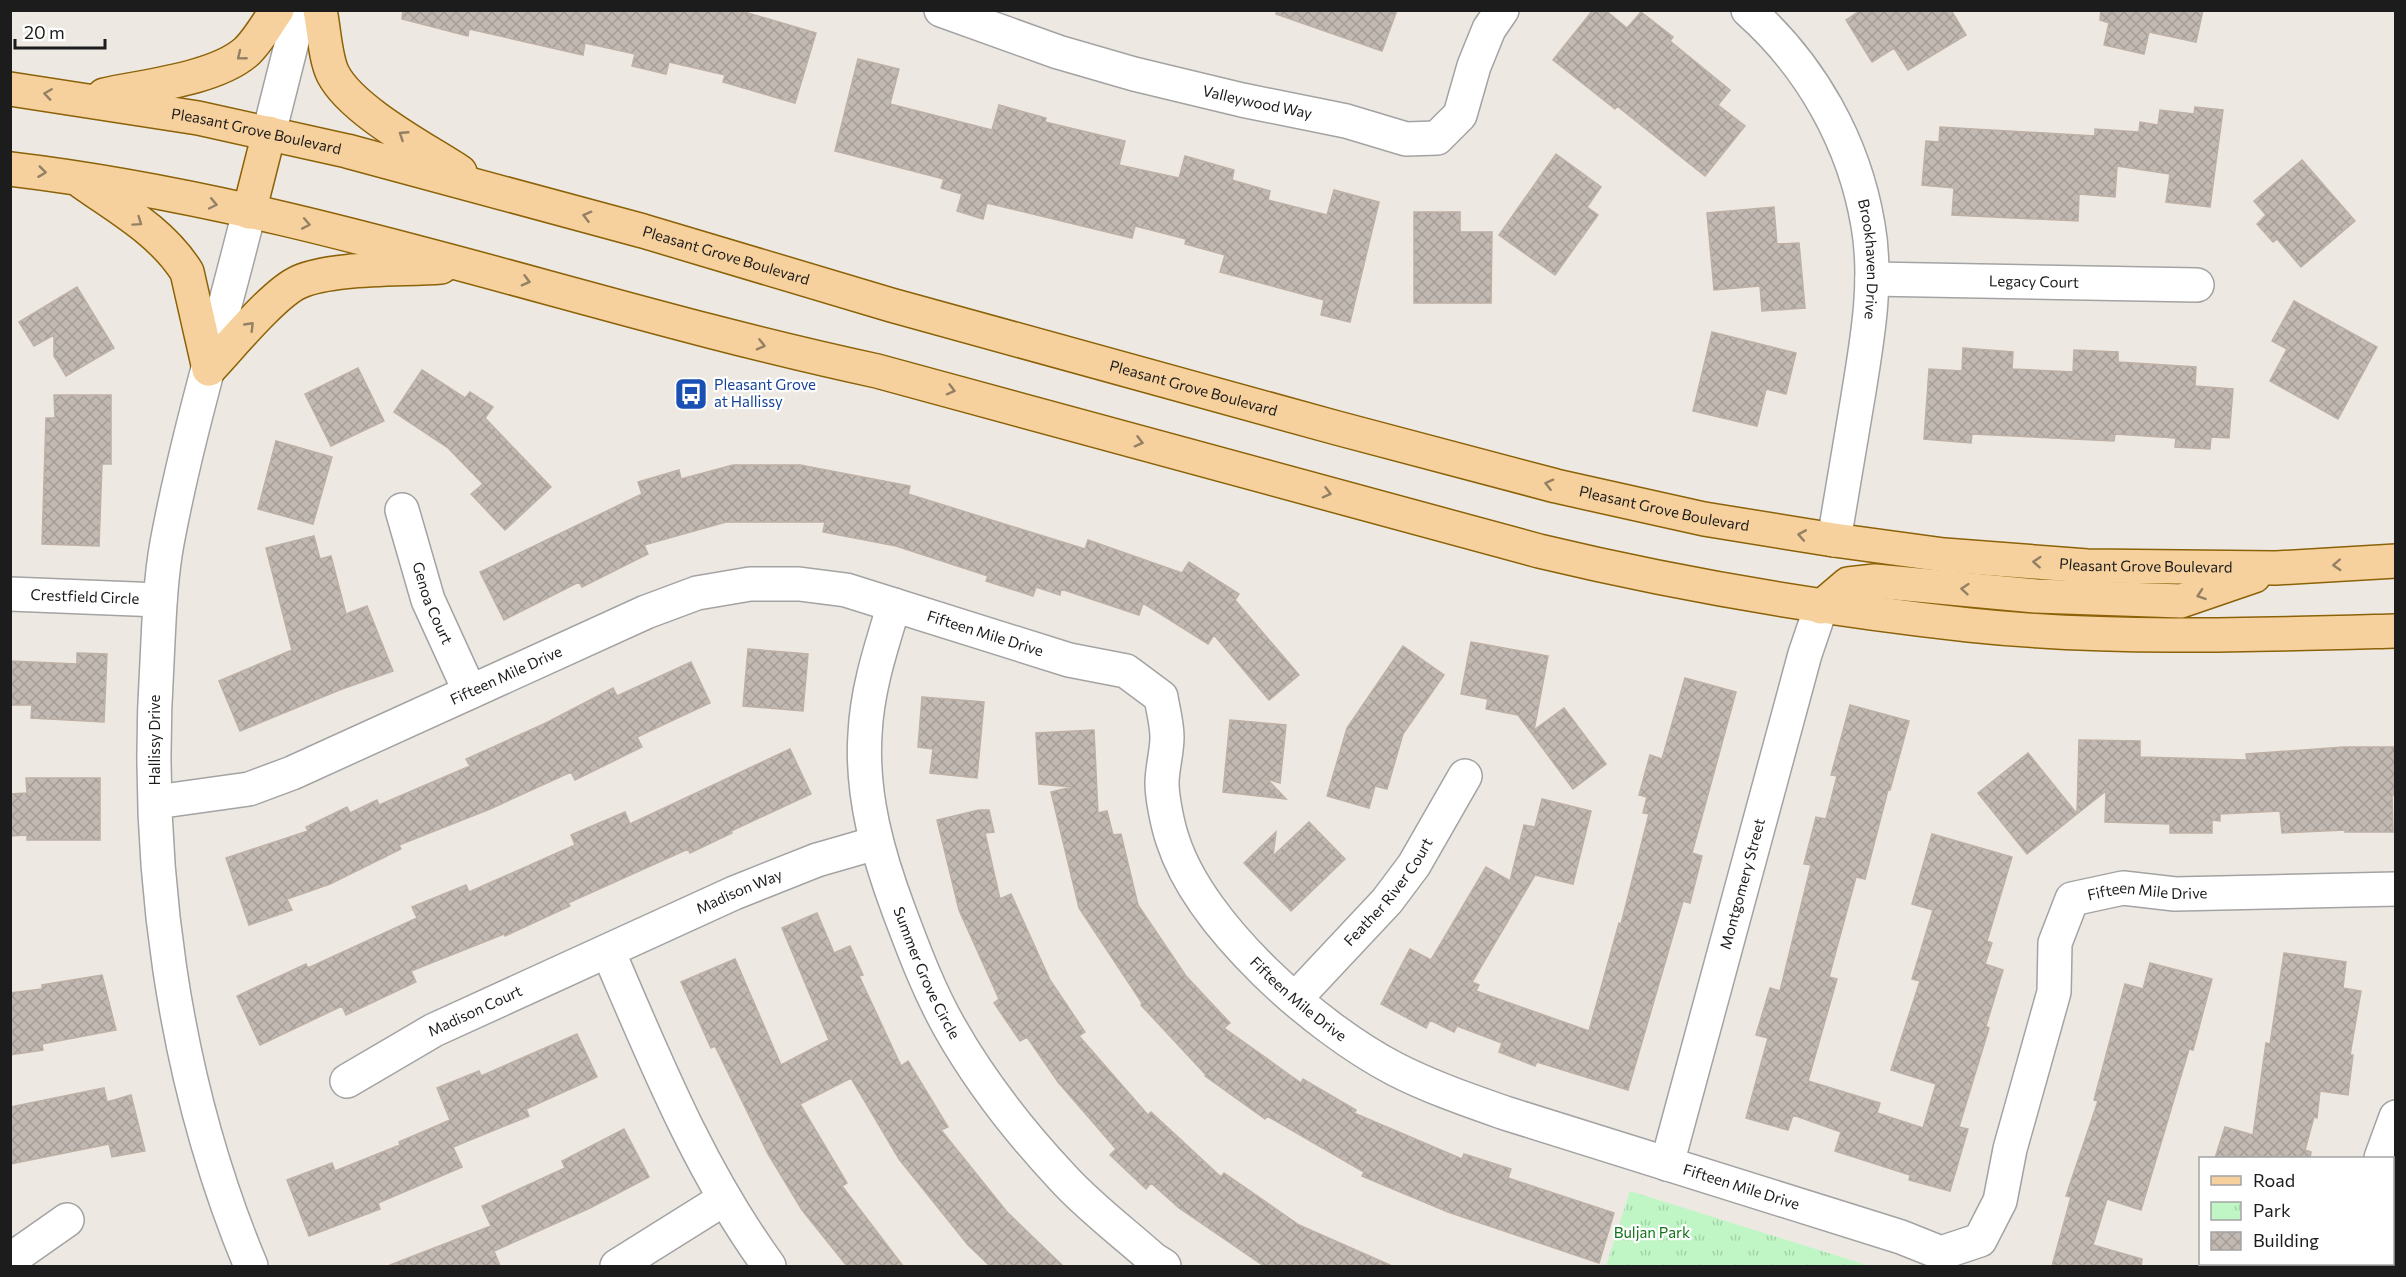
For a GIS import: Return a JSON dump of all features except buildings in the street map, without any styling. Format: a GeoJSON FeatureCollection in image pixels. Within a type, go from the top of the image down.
{"type":"FeatureCollection","features":[{"type":"Feature","properties":{"kind":"main road"},"geometry":{"type":"LineString","coordinates":[[85,99],[205,73],[231,63],[248,50],[277,10]]}},
{"type":"Feature","properties":{"kind":"main road"},"geometry":{"type":"LineString","coordinates":[[320,10],[332,72],[342,89],[360,107],[487,189]]}},
{"type":"Feature","properties":{"kind":"main road","name":"Pleasant Grove Boulevard"},"geometry":{"type":"LineString","coordinates":[[10,89],[198,118],[347,151],[726,254],[952,322],[1544,483],[1704,519],[1944,555],[2088,566],[2276,568],[2396,561]]}},
{"type":"Feature","properties":{"kind":"main road"},"geometry":{"type":"LineString","coordinates":[[249,212],[269,133]]}},
{"type":"Feature","properties":{"kind":"main road"},"geometry":{"type":"LineString","coordinates":[[10,168],[73,176],[327,228],[737,339],[878,371],[1539,551],[1614,569],[1821,607],[1969,625],[2077,632],[2216,636],[2396,631]]}},
{"type":"Feature","properties":{"kind":"main road"},"geometry":{"type":"LineString","coordinates":[[73,176],[157,235],[179,259],[187,272],[209,369]]}},
{"type":"Feature","properties":{"kind":"main road"},"geometry":{"type":"LineString","coordinates":[[209,369],[274,301],[297,283],[324,274],[470,266]]}},
{"type":"Feature","properties":{"kind":"main road"},"geometry":{"type":"LineString","coordinates":[[1821,607],[1848,584],[1875,581],[2036,596],[2181,601],[2276,568]]}},
{"type":"Feature","properties":{"kind":"street"},"geometry":{"type":"LineString","coordinates":[[269,133],[300,10]]}},
{"type":"Feature","properties":{"kind":"street","name":"Valleywood Way"},"geometry":{"type":"LineString","coordinates":[[941,10],[1058,52],[1134,74],[1242,100],[1346,121],[1406,139],[1437,138],[1460,115],[1474,66],[1489,29],[1502,10]]}},
{"type":"Feature","properties":{"kind":"street","name":"Brookhaven Drive"},"geometry":{"type":"LineString","coordinates":[[1748,10],[1796,61],[1823,100],[1842,136],[1858,178],[1869,226],[1872,279],[1868,331],[1834,540]]}},
{"type":"Feature","properties":{"kind":"street","name":"Hallissy Drive"},"geometry":{"type":"LineString","coordinates":[[249,212],[191,433],[167,545],[160,600],[153,719],[159,871],[175,1003],[222,1190],[251,1266]]}},
{"type":"Feature","properties":{"kind":"street","name":"Legacy Court"},"geometry":{"type":"LineString","coordinates":[[1872,279],[2197,285]]}},
{"type":"Feature","properties":{"kind":"street","name":"Genoa Court"},"geometry":{"type":"LineString","coordinates":[[402,510],[428,600],[470,692]]}},
{"type":"Feature","properties":{"kind":"street","name":"Fifteen Mile Drive"},"geometry":{"type":"LineString","coordinates":[[156,802],[249,789],[292,773],[646,612],[697,593],[750,584],[799,584],[846,590],[1069,660],[1126,671],[1161,697],[1167,736],[1162,784],[1173,841],[1192,885],[1222,926],[1259,965],[1340,1035],[1395,1069],[1505,1113],[1901,1237],[1941,1253],[1980,1240],[2000,1201],[2010,1149],[2054,992],[2055,943],[2072,899],[2122,888],[2175,894],[2396,889]]}},
{"type":"Feature","properties":{"kind":"street","name":"Crestfield Circle"},"geometry":{"type":"LineString","coordinates":[[10,594],[160,600]]}},
{"type":"Feature","properties":{"kind":"street","name":"Summer Grove Circle"},"geometry":{"type":"LineString","coordinates":[[894,605],[874,669],[868,701],[864,735],[865,765],[876,843],[916,956],[950,1028],[997,1099],[1063,1178],[1153,1259],[1164,1266]]}},
{"type":"Feature","properties":{"kind":"street","name":"Montgomery Street"},"geometry":{"type":"LineString","coordinates":[[1667,1164],[1804,654],[1821,607]]}},
{"type":"Feature","properties":{"kind":"street","name":"Feather River Court"},"geometry":{"type":"LineString","coordinates":[[1296,998],[1387,902],[1414,865],[1465,776]]}},
{"type":"Feature","properties":{"kind":"street","name":"Madison Way"},"geometry":{"type":"LineString","coordinates":[[608,951],[744,889],[817,860],[876,843]]}},
{"type":"Feature","properties":{"kind":"street"},"geometry":{"type":"LineString","coordinates":[[608,951],[678,1111],[724,1199],[769,1266]]}},
{"type":"Feature","properties":{"kind":"street","name":"Madison Court"},"geometry":{"type":"LineString","coordinates":[[347,1081],[434,1030],[608,951]]}},
{"type":"Feature","properties":{"kind":"street"},"geometry":{"type":"LineString","coordinates":[[2381,1157],[2396,1117]]}},
{"type":"Feature","properties":{"kind":"street"},"geometry":{"type":"LineString","coordinates":[[617,1266],[724,1199]]}},
{"type":"Feature","properties":{"kind":"street"},"geometry":{"type":"LineString","coordinates":[[10,1260],[68,1220]]}},
{"type":"Feature","properties":{"kind":"green space","name":"Buljan Park"},"geometry":{"type":"Polygon","coordinates":[[[1630,1191],[1870,1266],[1606,1266],[1630,1191]]]}},
{"type":"Feature","properties":{"kind":"place","name":"Pleasant Grove at Hallissy"},"geometry":{"type":"Point","coordinates":[691,394]}}]}
